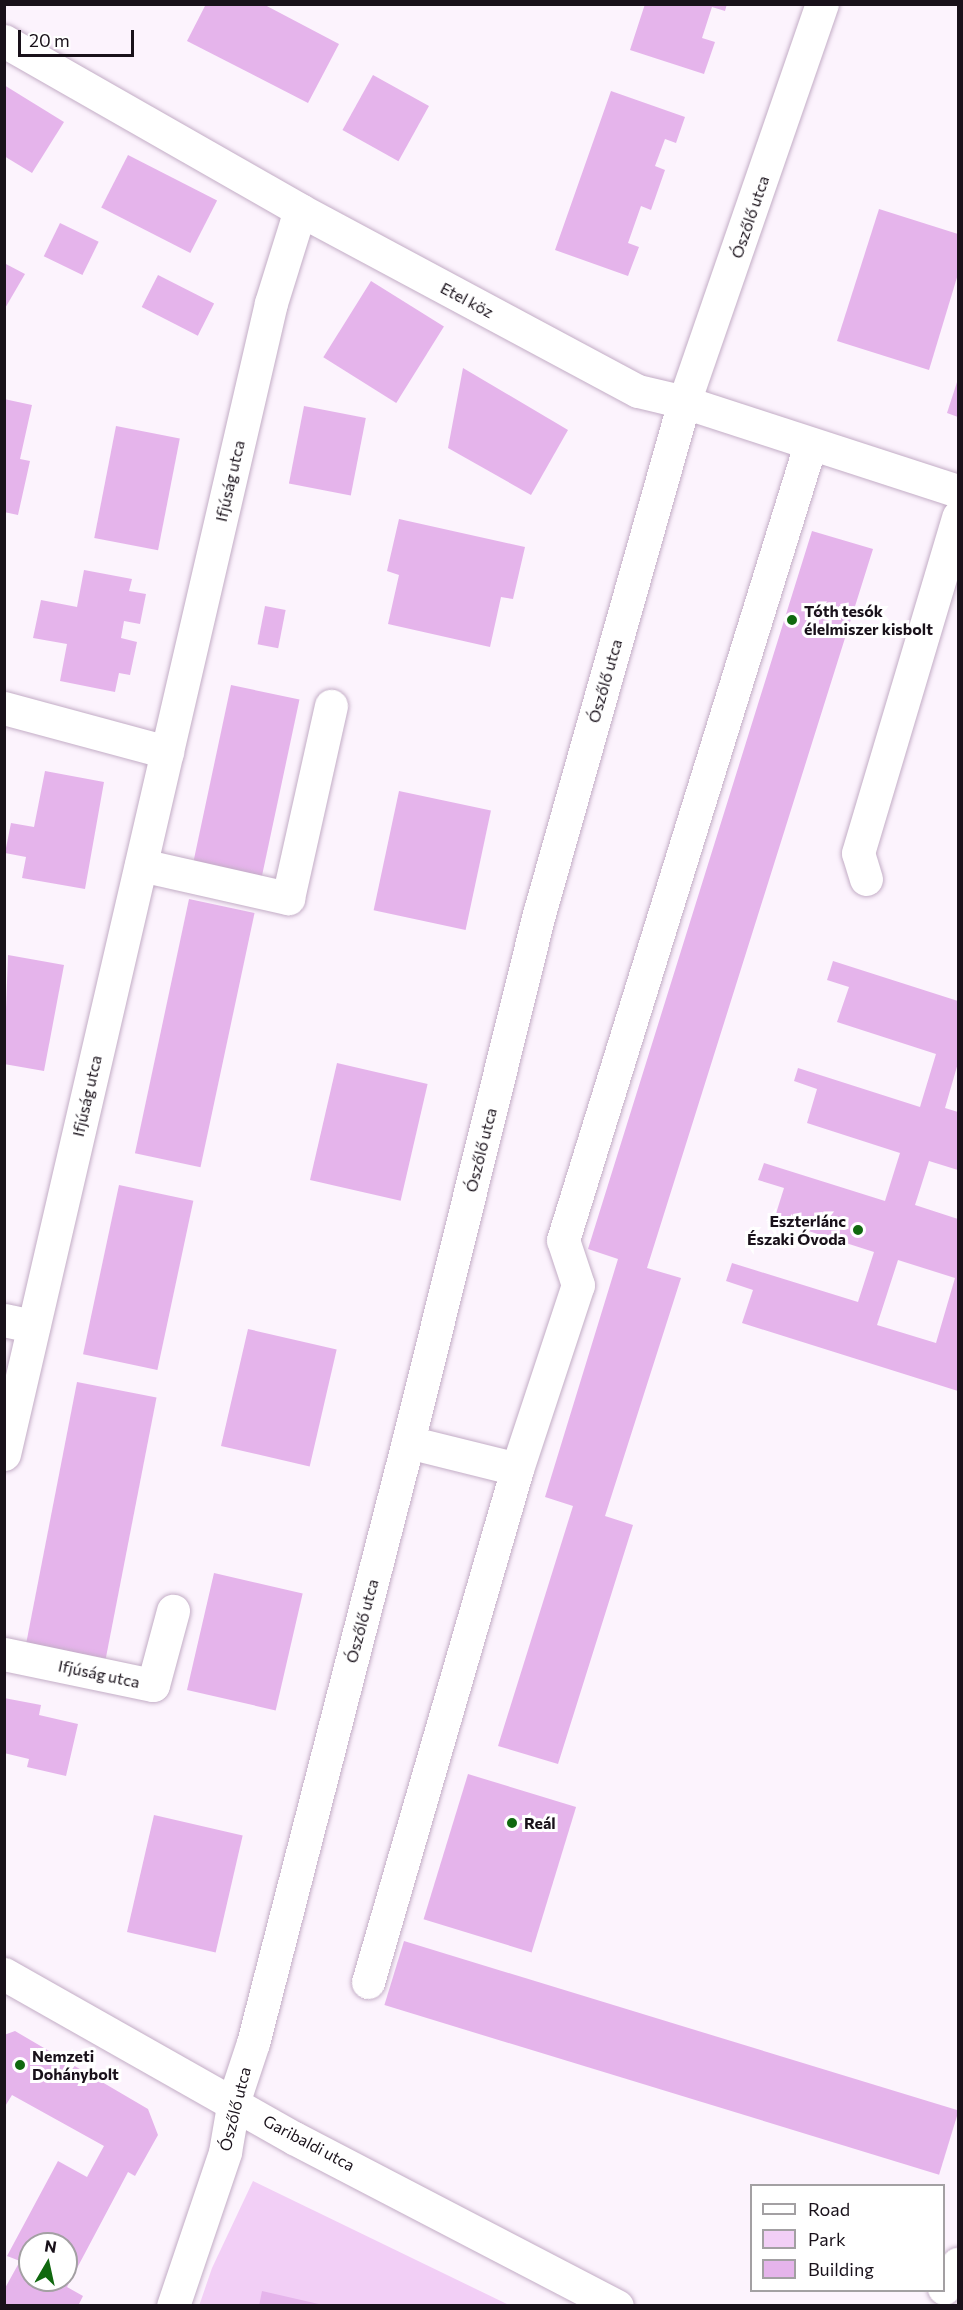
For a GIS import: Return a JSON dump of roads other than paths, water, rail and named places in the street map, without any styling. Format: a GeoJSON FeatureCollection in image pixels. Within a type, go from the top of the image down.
{"type":"FeatureCollection","features":[{"type":"Feature","properties":{"kind":"street","name":"Ószőlő utca"},"geometry":{"type":"LineString","coordinates":[[173,2306],[225,2152],[234,2100],[253,2043],[408,1442],[539,914],[684,402],[822,4]]}},
{"type":"Feature","properties":{"kind":"street","name":"Etel köz"},"geometry":{"type":"LineString","coordinates":[[4,41],[300,210],[638,391],[684,402],[810,445],[958,491]]}},
{"type":"Feature","properties":{"kind":"street","name":"Ifjúság utca"},"geometry":{"type":"LineString","coordinates":[[4,1454],[19,1323],[141,865],[271,303],[300,210]]}},
{"type":"Feature","properties":{"kind":"street"},"geometry":{"type":"LineString","coordinates":[[368,1982],[518,1469],[578,1285],[563,1240],[810,445]]}},
{"type":"Feature","properties":{"kind":"street"},"geometry":{"type":"LineString","coordinates":[[866,879],[858,853],[958,518]]}},
{"type":"Feature","properties":{"kind":"street"},"geometry":{"type":"LineString","coordinates":[[141,865],[288,898],[332,706]]}},
{"type":"Feature","properties":{"kind":"street"},"geometry":{"type":"LineString","coordinates":[[4,708],[167,752]]}},
{"type":"Feature","properties":{"kind":"street"},"geometry":{"type":"LineString","coordinates":[[408,1442],[518,1469]]}},
{"type":"Feature","properties":{"kind":"street","name":"Ifjúság utca"},"geometry":{"type":"LineString","coordinates":[[4,1654],[153,1685],[173,1611]]}},
{"type":"Feature","properties":{"kind":"street","name":"Garibaldi utca"},"geometry":{"type":"LineString","coordinates":[[4,1974],[234,2100],[294,2138],[617,2306]]}},
{"type":"Feature","properties":{"kind":"street"},"geometry":{"type":"LineString","coordinates":[[945,2286],[958,2264]]}},
{"type":"Feature","properties":{"kind":"street"},"geometry":{"type":"LineString","coordinates":[[933,2306],[941,2292]]}},
{"type":"Feature","properties":{"kind":"place","name":"Tóth tesók élelmiszer kisbolt"},"geometry":{"type":"Point","coordinates":[792,620]}},
{"type":"Feature","properties":{"kind":"place","name":"Eszterlánc Északi Óvoda"},"geometry":{"type":"Point","coordinates":[858,1230]}},
{"type":"Feature","properties":{"kind":"place","name":"Reál"},"geometry":{"type":"Point","coordinates":[512,1823]}},
{"type":"Feature","properties":{"kind":"place","name":"Nemzeti Dohánybolt"},"geometry":{"type":"Point","coordinates":[20,2065]}}]}
